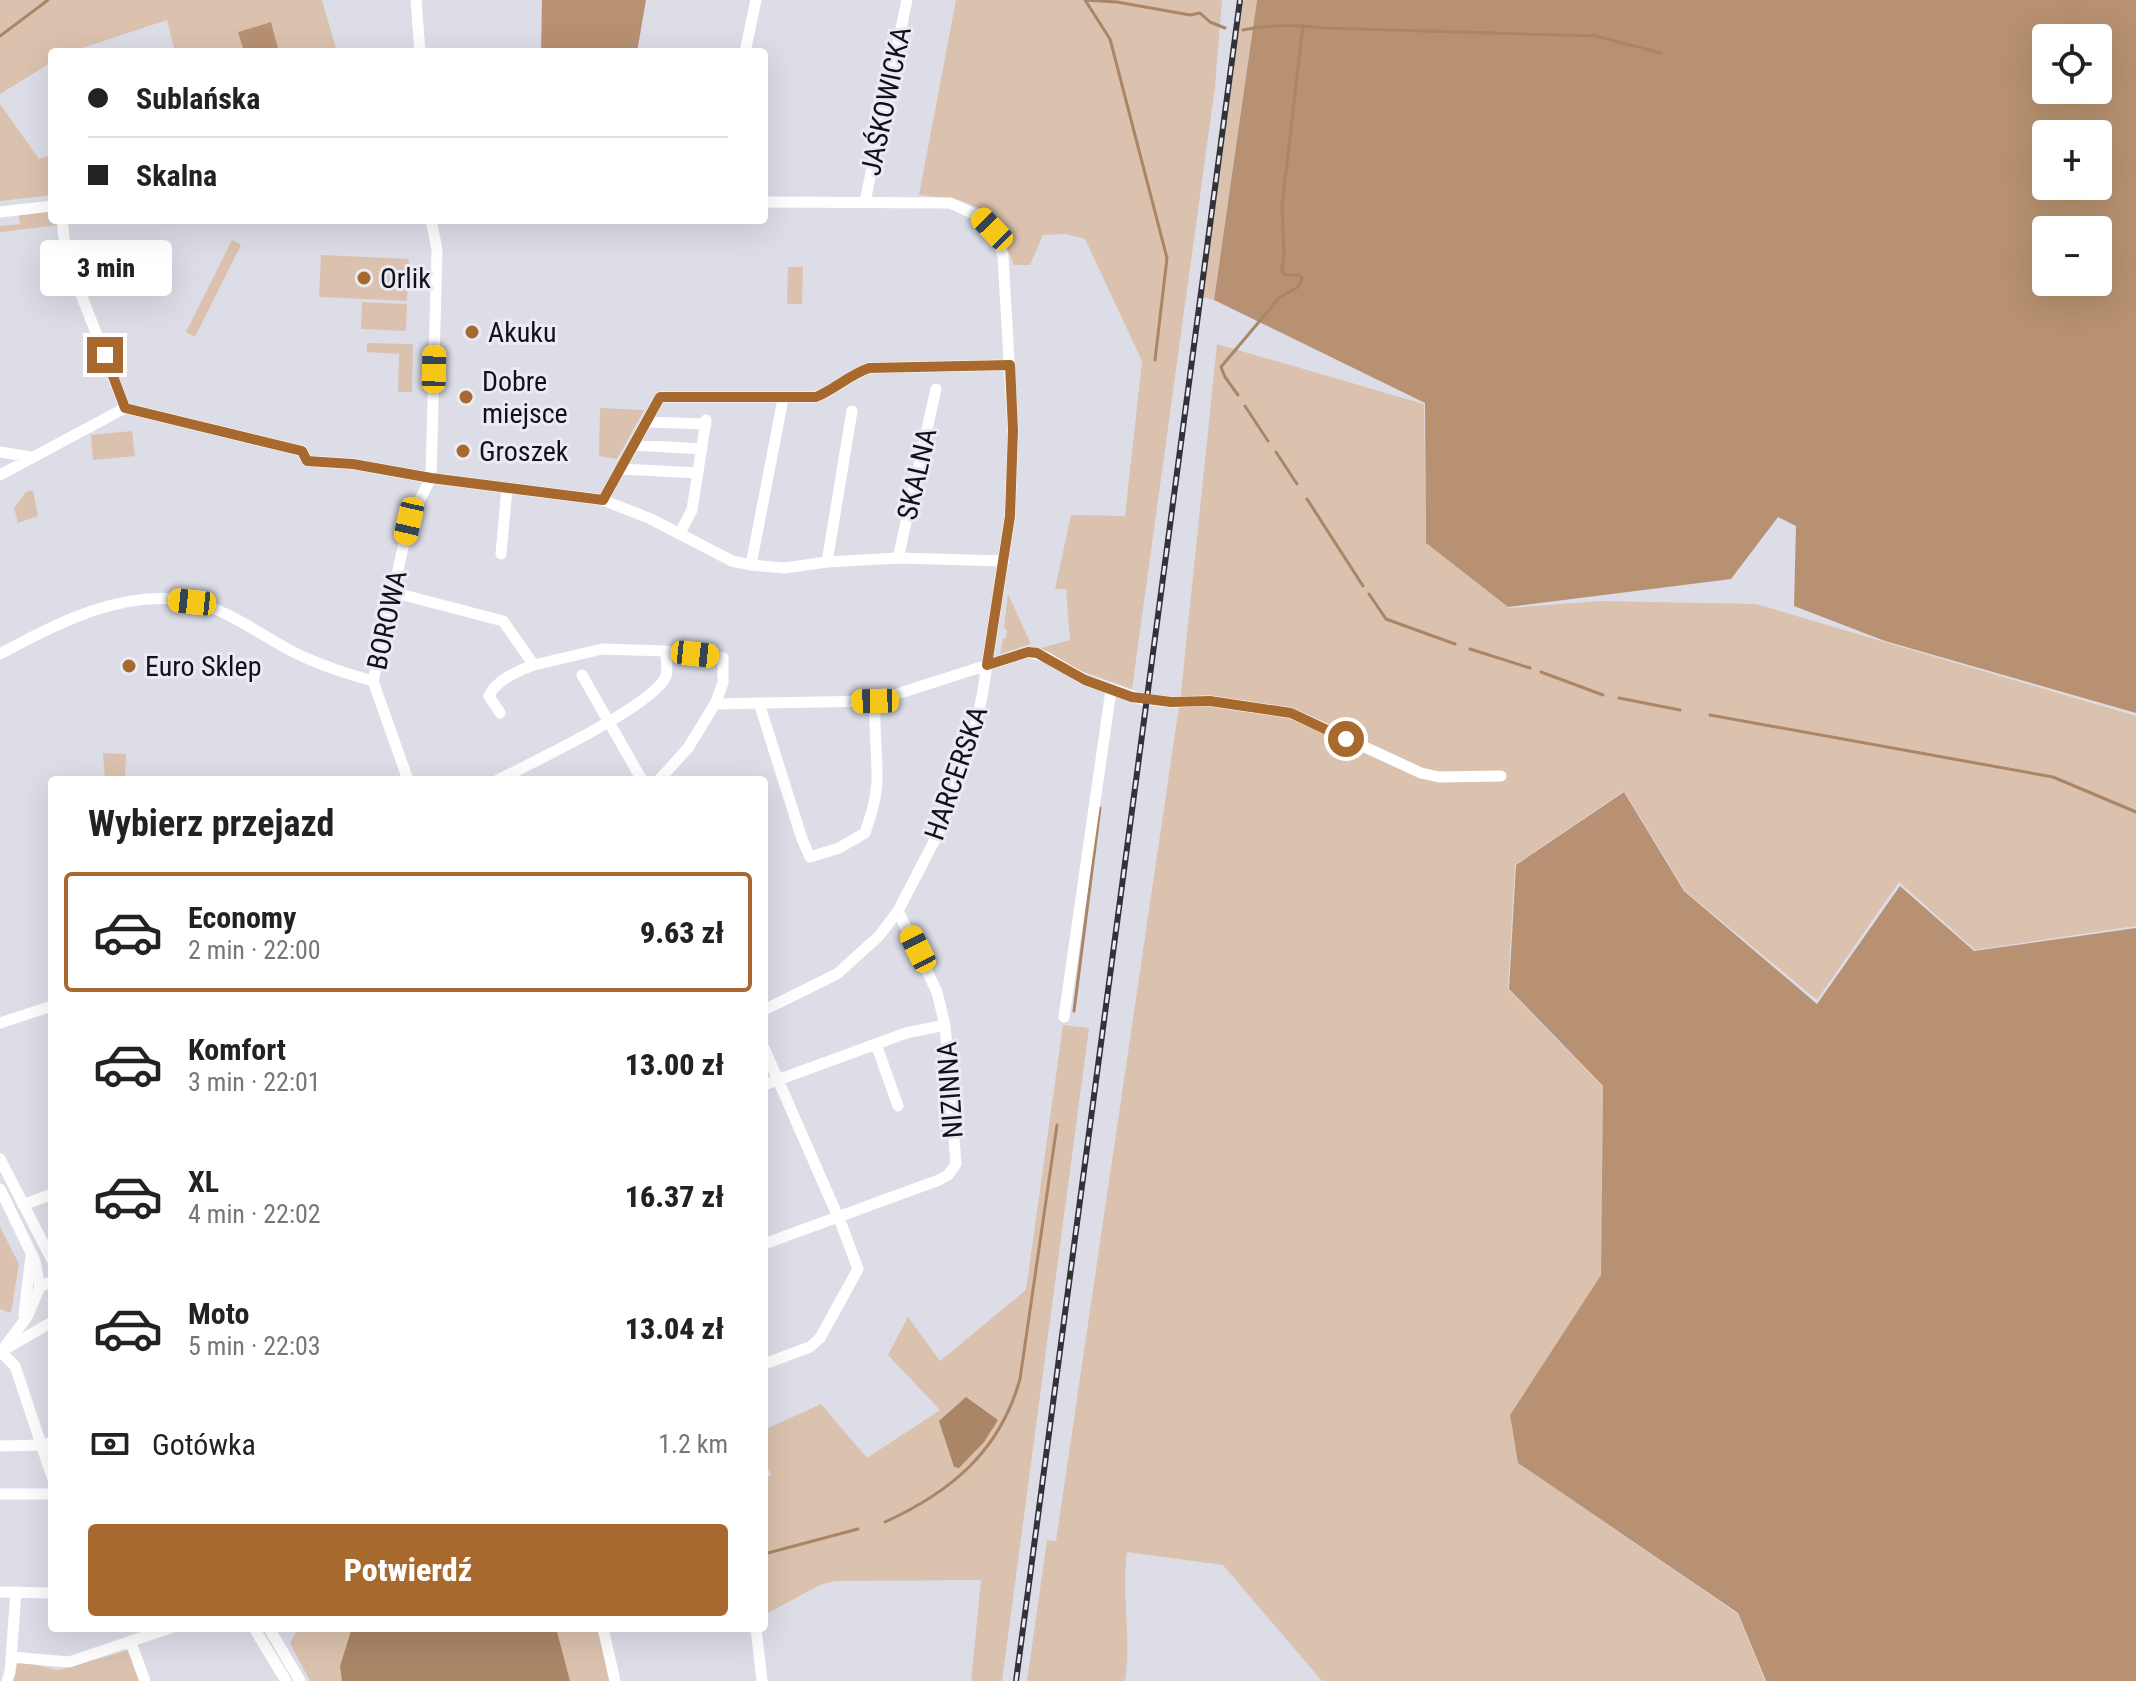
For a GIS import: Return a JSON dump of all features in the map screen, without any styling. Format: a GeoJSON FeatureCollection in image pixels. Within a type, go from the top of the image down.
{"type":"FeatureCollection","features":[{"type":"Feature","properties":{"kind":"street"},"geometry":{"type":"LineString","coordinates":[[416,0],[420,48]]}},
{"type":"Feature","properties":{"kind":"street"},"geometry":{"type":"LineString","coordinates":[[746,48],[756,0]]}},
{"type":"Feature","properties":{"kind":"street","name":"JAŚKOWICKA"},"geometry":{"type":"LineString","coordinates":[[865,202],[907,0]]}},
{"type":"Feature","properties":{"kind":"street","name":"JAŚKOWICKA"},"geometry":{"type":"LineString","coordinates":[[768,202],[950,203],[981,217],[992,229],[1003,256],[1010,365]]}},
{"type":"Feature","properties":{"kind":"street"},"geometry":{"type":"LineString","coordinates":[[0,212],[48,206]]}},
{"type":"Feature","properties":{"kind":"street"},"geometry":{"type":"LineString","coordinates":[[0,475],[125,408],[123,387],[66,255],[62,224]]}},
{"type":"Feature","properties":{"kind":"street","name":"BOROWA"},"geometry":{"type":"LineString","coordinates":[[407,776],[373,681],[409,521],[431,478],[437,249],[432,224]]}},
{"type":"Feature","properties":{"kind":"street"},"geometry":{"type":"LineString","coordinates":[[603,500],[660,397],[816,397],[832,391],[856,373],[883,366],[1010,365]]}},
{"type":"Feature","properties":{"kind":"street","name":"HARCERSKA"},"geometry":{"type":"LineString","coordinates":[[768,1008],[837,974],[879,936],[898,911],[942,826],[971,743],[1004,561],[1010,516],[1010,365]]}},
{"type":"Feature","properties":{"kind":"street","name":"SKALNA"},"geometry":{"type":"LineString","coordinates":[[898,558],[936,389]]}},
{"type":"Feature","properties":{"kind":"street"},"geometry":{"type":"LineString","coordinates":[[751,565],[783,399]]}},
{"type":"Feature","properties":{"kind":"street","name":"SKALNA"},"geometry":{"type":"LineString","coordinates":[[125,408],[302,451],[307,461],[353,464],[431,478],[603,500],[683,534],[732,561],[751,565],[784,568],[898,558],[1004,561]]}},
{"type":"Feature","properties":{"kind":"street"},"geometry":{"type":"LineString","coordinates":[[827,562],[852,411]]}},
{"type":"Feature","properties":{"kind":"street"},"geometry":{"type":"LineString","coordinates":[[647,422],[706,422],[692,510],[683,534]]}},
{"type":"Feature","properties":{"kind":"street"},"geometry":{"type":"LineString","coordinates":[[633,445],[702,449]]}},
{"type":"Feature","properties":{"kind":"street"},"geometry":{"type":"LineString","coordinates":[[0,452],[31,457]]}},
{"type":"Feature","properties":{"kind":"street"},"geometry":{"type":"LineString","coordinates":[[621,469],[698,473]]}},
{"type":"Feature","properties":{"kind":"street"},"geometry":{"type":"LineString","coordinates":[[501,554],[507,488]]}},
{"type":"Feature","properties":{"kind":"street"},"geometry":{"type":"LineString","coordinates":[[392,592],[503,621],[534,665]]}},
{"type":"Feature","properties":{"kind":"street"},"geometry":{"type":"LineString","coordinates":[[0,654],[45,630],[94,611],[160,598],[202,605],[290,650],[373,681]]}},
{"type":"Feature","properties":{"kind":"street"},"geometry":{"type":"LineString","coordinates":[[500,713],[489,696],[492,690],[524,668],[534,665],[602,649],[666,651],[723,658],[723,683],[715,704],[688,748],[663,776]]}},
{"type":"Feature","properties":{"kind":"street"},"geometry":{"type":"LineString","coordinates":[[506,776],[609,723],[655,689],[666,676],[666,651]]}},
{"type":"Feature","properties":{"kind":"street"},"geometry":{"type":"LineString","coordinates":[[715,704],[875,701],[1028,652],[1037,653],[1085,680],[1146,700],[1210,701],[1291,713],[1421,773],[1439,777],[1501,776]]}},
{"type":"Feature","properties":{"kind":"street"},"geometry":{"type":"LineString","coordinates":[[582,675],[640,776]]}},
{"type":"Feature","properties":{"kind":"street"},"geometry":{"type":"LineString","coordinates":[[1064,1017],[1111,690]]}},
{"type":"Feature","properties":{"kind":"street"},"geometry":{"type":"LineString","coordinates":[[759,703],[810,857],[839,848],[865,833],[875,801],[877,777],[873,734],[875,701]]}},
{"type":"Feature","properties":{"kind":"street","name":"NIZINNA"},"geometry":{"type":"LineString","coordinates":[[768,1242],[939,1180],[956,1164],[945,1025],[937,992],[898,911]]}},
{"type":"Feature","properties":{"kind":"street"},"geometry":{"type":"LineString","coordinates":[[0,1023],[48,1007]]}},
{"type":"Feature","properties":{"kind":"street"},"geometry":{"type":"LineString","coordinates":[[768,1084],[906,1033],[945,1025]]}},
{"type":"Feature","properties":{"kind":"street"},"geometry":{"type":"LineString","coordinates":[[876,1044],[898,1106]]}},
{"type":"Feature","properties":{"kind":"street"},"geometry":{"type":"LineString","coordinates":[[768,1057],[858,1269],[820,1338],[810,1347],[768,1363]]}},
{"type":"Feature","properties":{"kind":"street"},"geometry":{"type":"LineString","coordinates":[[0,1159],[48,1252]]}},
{"type":"Feature","properties":{"kind":"street"},"geometry":{"type":"LineString","coordinates":[[0,1189],[32,1254],[40,1287],[35,1303],[0,1352]]}},
{"type":"Feature","properties":{"kind":"street"},"geometry":{"type":"LineString","coordinates":[[23,1205],[48,1196]]}},
{"type":"Feature","properties":{"kind":"street"},"geometry":{"type":"LineString","coordinates":[[22,1322],[32,1254]]}},
{"type":"Feature","properties":{"kind":"street"},"geometry":{"type":"LineString","coordinates":[[40,1287],[48,1283]]}},
{"type":"Feature","properties":{"kind":"street"},"geometry":{"type":"LineString","coordinates":[[35,1303],[42,1318],[48,1320]]}},
{"type":"Feature","properties":{"kind":"street"},"geometry":{"type":"LineString","coordinates":[[0,1352],[48,1324]]}},
{"type":"Feature","properties":{"kind":"street"},"geometry":{"type":"LineString","coordinates":[[0,1352],[15,1366],[47,1444],[0,1446]]}},
{"type":"Feature","properties":{"kind":"street"},"geometry":{"type":"LineString","coordinates":[[0,1494],[48,1494]]}},
{"type":"Feature","properties":{"kind":"street"},"geometry":{"type":"LineString","coordinates":[[0,1592],[48,1593]]}},
{"type":"Feature","properties":{"kind":"street"},"geometry":{"type":"LineString","coordinates":[[7,1681],[16,1592]]}},
{"type":"Feature","properties":{"kind":"street"},"geometry":{"type":"LineString","coordinates":[[11,1657],[69,1662],[160,1632]]}},
{"type":"Feature","properties":{"kind":"street"},"geometry":{"type":"LineString","coordinates":[[256,1632],[286,1681]]}},
{"type":"Feature","properties":{"kind":"street"},"geometry":{"type":"LineString","coordinates":[[271,1632],[300,1681]]}},
{"type":"Feature","properties":{"kind":"street"},"geometry":{"type":"LineString","coordinates":[[604,1632],[615,1681]]}},
{"type":"Feature","properties":{"kind":"street"},"geometry":{"type":"LineString","coordinates":[[756,1632],[762,1681]]}},
{"type":"Feature","properties":{"kind":"street"},"geometry":{"type":"LineString","coordinates":[[131,1643],[145,1681]]}},
{"type":"Feature","properties":{"kind":"shaded area"},"geometry":{"type":"Polygon","coordinates":[[[0,0],[322,0],[336,48],[278,48],[271,22],[238,32],[243,48],[174,48],[167,20],[82,48],[48,48],[48,64],[0,94],[0,0]]]}},
{"type":"Feature","properties":{"kind":"shaded area"},"geometry":{"type":"Polygon","coordinates":[[[542,0],[646,0],[638,48],[541,48],[542,0]]]}},
{"type":"Feature","properties":{"kind":"shaded area"},"geometry":{"type":"Polygon","coordinates":[[[956,0],[1222,0],[1215,87],[1132,689],[1070,667],[1041,648],[1070,640],[1066,589],[1055,589],[1071,515],[1125,516],[1142,361],[1085,239],[1065,234],[1043,235],[1030,265],[1014,265],[992,213],[956,199],[919,195],[956,0]]]}},
{"type":"Feature","properties":{"kind":"shaded area"},"geometry":{"type":"Polygon","coordinates":[[[1243,0],[1257,0],[1214,300],[1203,297],[1243,0]]]}},
{"type":"Feature","properties":{"kind":"shaded area"},"geometry":{"type":"Polygon","coordinates":[[[1257,0],[2136,0],[2136,713],[1885,641],[1794,606],[1796,526],[1778,517],[1731,579],[1508,607],[1426,543],[1425,403],[1214,300],[1257,0]]]}},
{"type":"Feature","properties":{"kind":"shaded area"},"geometry":{"type":"Polygon","coordinates":[[[271,22],[278,48],[243,48],[238,32],[271,22]]]}},
{"type":"Feature","properties":{"kind":"shaded area"},"geometry":{"type":"Polygon","coordinates":[[[0,104],[39,159],[48,156],[48,195],[0,201],[0,104]]]}},
{"type":"Feature","properties":{"kind":"shaded area"},"geometry":{"type":"Polygon","coordinates":[[[48,211],[48,224],[59,225],[0,232],[0,226],[20,224],[18,214],[48,211]]]}},
{"type":"Feature","properties":{"kind":"shaded area"},"geometry":{"type":"Polygon","coordinates":[[[232,240],[241,245],[195,337],[186,332],[232,240]]]}},
{"type":"Feature","properties":{"kind":"shaded area","name":"Orlik"},"geometry":{"type":"Polygon","coordinates":[[[321,255],[409,259],[407,301],[319,297],[321,255]]]}},
{"type":"Feature","properties":{"kind":"shaded area"},"geometry":{"type":"Polygon","coordinates":[[[788,267],[803,267],[802,304],[787,304],[788,267]]]}},
{"type":"Feature","properties":{"kind":"shaded area"},"geometry":{"type":"Polygon","coordinates":[[[362,302],[407,304],[406,331],[361,329],[362,302]]]}},
{"type":"Feature","properties":{"kind":"shaded area"},"geometry":{"type":"Polygon","coordinates":[[[367,343],[413,344],[412,392],[398,392],[399,354],[367,352],[367,343]]]}},
{"type":"Feature","properties":{"kind":"shaded area"},"geometry":{"type":"Polygon","coordinates":[[[1217,344],[1424,404],[1426,543],[1509,608],[1599,601],[1756,604],[2136,716],[2136,926],[1975,950],[1899,882],[1817,1000],[1685,891],[1624,791],[1515,865],[1508,989],[1603,1087],[1601,1275],[1510,1415],[1518,1463],[1738,1614],[1765,1681],[1322,1681],[1223,1565],[1127,1552],[1125,1681],[1027,1681],[1047,1540],[1056,1541],[1181,693],[1217,344]]]}},
{"type":"Feature","properties":{"kind":"shaded area"},"geometry":{"type":"Polygon","coordinates":[[[600,408],[644,410],[617,459],[599,456],[600,408]]]}},
{"type":"Feature","properties":{"kind":"shaded area"},"geometry":{"type":"Polygon","coordinates":[[[132,431],[135,456],[93,460],[91,435],[132,431]]]}},
{"type":"Feature","properties":{"kind":"shaded area"},"geometry":{"type":"Polygon","coordinates":[[[33,490],[38,516],[18,523],[14,508],[26,492],[33,490]]]}},
{"type":"Feature","properties":{"kind":"shaded area"},"geometry":{"type":"Polygon","coordinates":[[[1008,594],[1031,644],[1000,654],[1003,638],[1006,638],[1007,630],[1004,628],[1008,594]]]}},
{"type":"Feature","properties":{"kind":"shaded area"},"geometry":{"type":"Polygon","coordinates":[[[103,753],[126,754],[125,776],[105,776],[103,753]]]}},
{"type":"Feature","properties":{"kind":"shaded area"},"geometry":{"type":"Polygon","coordinates":[[[1624,792],[1684,891],[1817,1004],[1900,886],[1974,951],[2136,928],[2136,1681],[1766,1681],[1738,1613],[1518,1463],[1510,1415],[1601,1275],[1603,1086],[1509,989],[1516,865],[1624,792]]]}},
{"type":"Feature","properties":{"kind":"shaded area"},"geometry":{"type":"Polygon","coordinates":[[[1063,1025],[1089,1028],[1002,1681],[971,1681],[981,1580],[835,1581],[820,1585],[768,1613],[768,1477],[771,1475],[768,1469],[768,1428],[821,1404],[867,1458],[940,1410],[888,1355],[908,1317],[940,1361],[1026,1290],[1063,1025]]]}},
{"type":"Feature","properties":{"kind":"shaded area"},"geometry":{"type":"Polygon","coordinates":[[[0,1227],[19,1264],[11,1313],[0,1309],[0,1227]]]}},
{"type":"Feature","properties":{"kind":"shaded area"},"geometry":{"type":"Polygon","coordinates":[[[966,1397],[998,1420],[984,1442],[959,1468],[954,1467],[939,1421],[966,1397]]]}},
{"type":"Feature","properties":{"kind":"shaded area"},"geometry":{"type":"Polygon","coordinates":[[[296,1632],[603,1632],[614,1681],[310,1681],[290,1643],[296,1632]]]}},
{"type":"Feature","properties":{"kind":"shaded area"},"geometry":{"type":"Polygon","coordinates":[[[351,1632],[557,1632],[570,1681],[342,1681],[340,1666],[351,1632]]]}},
{"type":"Feature","properties":{"kind":"shaded area"},"geometry":{"type":"Polygon","coordinates":[[[130,1650],[141,1681],[11,1681],[19,1661],[58,1670],[130,1650]]]}},
{"type":"Feature","properties":{"kind":"waterway"},"geometry":{"type":"LineString","coordinates":[[0,36],[48,0]]}},
{"type":"Feature","properties":{"kind":"waterway"},"geometry":{"type":"LineString","coordinates":[[1085,0],[1110,39],[1167,258],[1155,360]]}},
{"type":"Feature","properties":{"kind":"waterway"},"geometry":{"type":"LineString","coordinates":[[1085,0],[1117,2],[1190,15],[1200,13],[1210,22],[1225,28]]}},
{"type":"Feature","properties":{"kind":"waterway"},"geometry":{"type":"LineString","coordinates":[[1243,30],[1293,26],[1596,36],[1661,53]]}},
{"type":"Feature","properties":{"kind":"waterway"},"geometry":{"type":"LineString","coordinates":[[1238,395],[1221,367],[1279,298],[1298,287],[1302,278],[1299,275],[1285,275],[1282,271],[1282,205],[1303,26]]}},
{"type":"Feature","properties":{"kind":"waterway"},"geometry":{"type":"LineString","coordinates":[[1245,406],[1268,441]]}},
{"type":"Feature","properties":{"kind":"waterway"},"geometry":{"type":"LineString","coordinates":[[1276,452],[1297,484]]}},
{"type":"Feature","properties":{"kind":"waterway"},"geometry":{"type":"LineString","coordinates":[[1307,499],[1363,586]]}},
{"type":"Feature","properties":{"kind":"waterway"},"geometry":{"type":"LineString","coordinates":[[1369,594],[1386,619],[1455,644]]}},
{"type":"Feature","properties":{"kind":"waterway"},"geometry":{"type":"LineString","coordinates":[[1470,649],[1530,668]]}},
{"type":"Feature","properties":{"kind":"waterway"},"geometry":{"type":"LineString","coordinates":[[1541,672],[1603,695]]}},
{"type":"Feature","properties":{"kind":"waterway"},"geometry":{"type":"LineString","coordinates":[[1619,698],[1680,710]]}},
{"type":"Feature","properties":{"kind":"waterway"},"geometry":{"type":"LineString","coordinates":[[1710,715],[2053,777],[2136,812]]}},
{"type":"Feature","properties":{"kind":"waterway"},"geometry":{"type":"LineString","coordinates":[[1074,1011],[1100,808]]}},
{"type":"Feature","properties":{"kind":"waterway"},"geometry":{"type":"LineString","coordinates":[[885,1522],[931,1497],[970,1466],[1000,1428],[1011,1405],[1020,1379],[1057,1125]]}},
{"type":"Feature","properties":{"kind":"waterway"},"geometry":{"type":"LineString","coordinates":[[768,1553],[858,1529]]}},
{"type":"Feature","properties":{"kind":"railway"},"geometry":{"type":"LineString","coordinates":[[1016,1681],[1240,0]]}},
{"type":"Feature","properties":{"kind":"place","name":"Orlik"},"geometry":{"type":"Point","coordinates":[364,278]}},
{"type":"Feature","properties":{"kind":"place","name":"Akuku"},"geometry":{"type":"Point","coordinates":[472,332]}},
{"type":"Feature","properties":{"kind":"place","name":"Dobre miejsce"},"geometry":{"type":"Point","coordinates":[466,397]}},
{"type":"Feature","properties":{"kind":"place","name":"Groszek"},"geometry":{"type":"Point","coordinates":[463,451]}},
{"type":"Feature","properties":{"kind":"place","name":"Euro Sklep"},"geometry":{"type":"Point","coordinates":[129,666]}},
{"type":"Feature","properties":{"kind":"route"},"geometry":{"type":"LineString","coordinates":[[105,355],[125,408],[302,451],[307,461],[353,464],[431,478],[603,500],[660,397],[816,397],[832,391],[843,381],[869,368],[1010,365],[1013,430],[1010,516],[987,665],[1028,652],[1037,653],[1085,680],[1132,697],[1171,702],[1210,701],[1291,713],[1346,739]]}}]}
